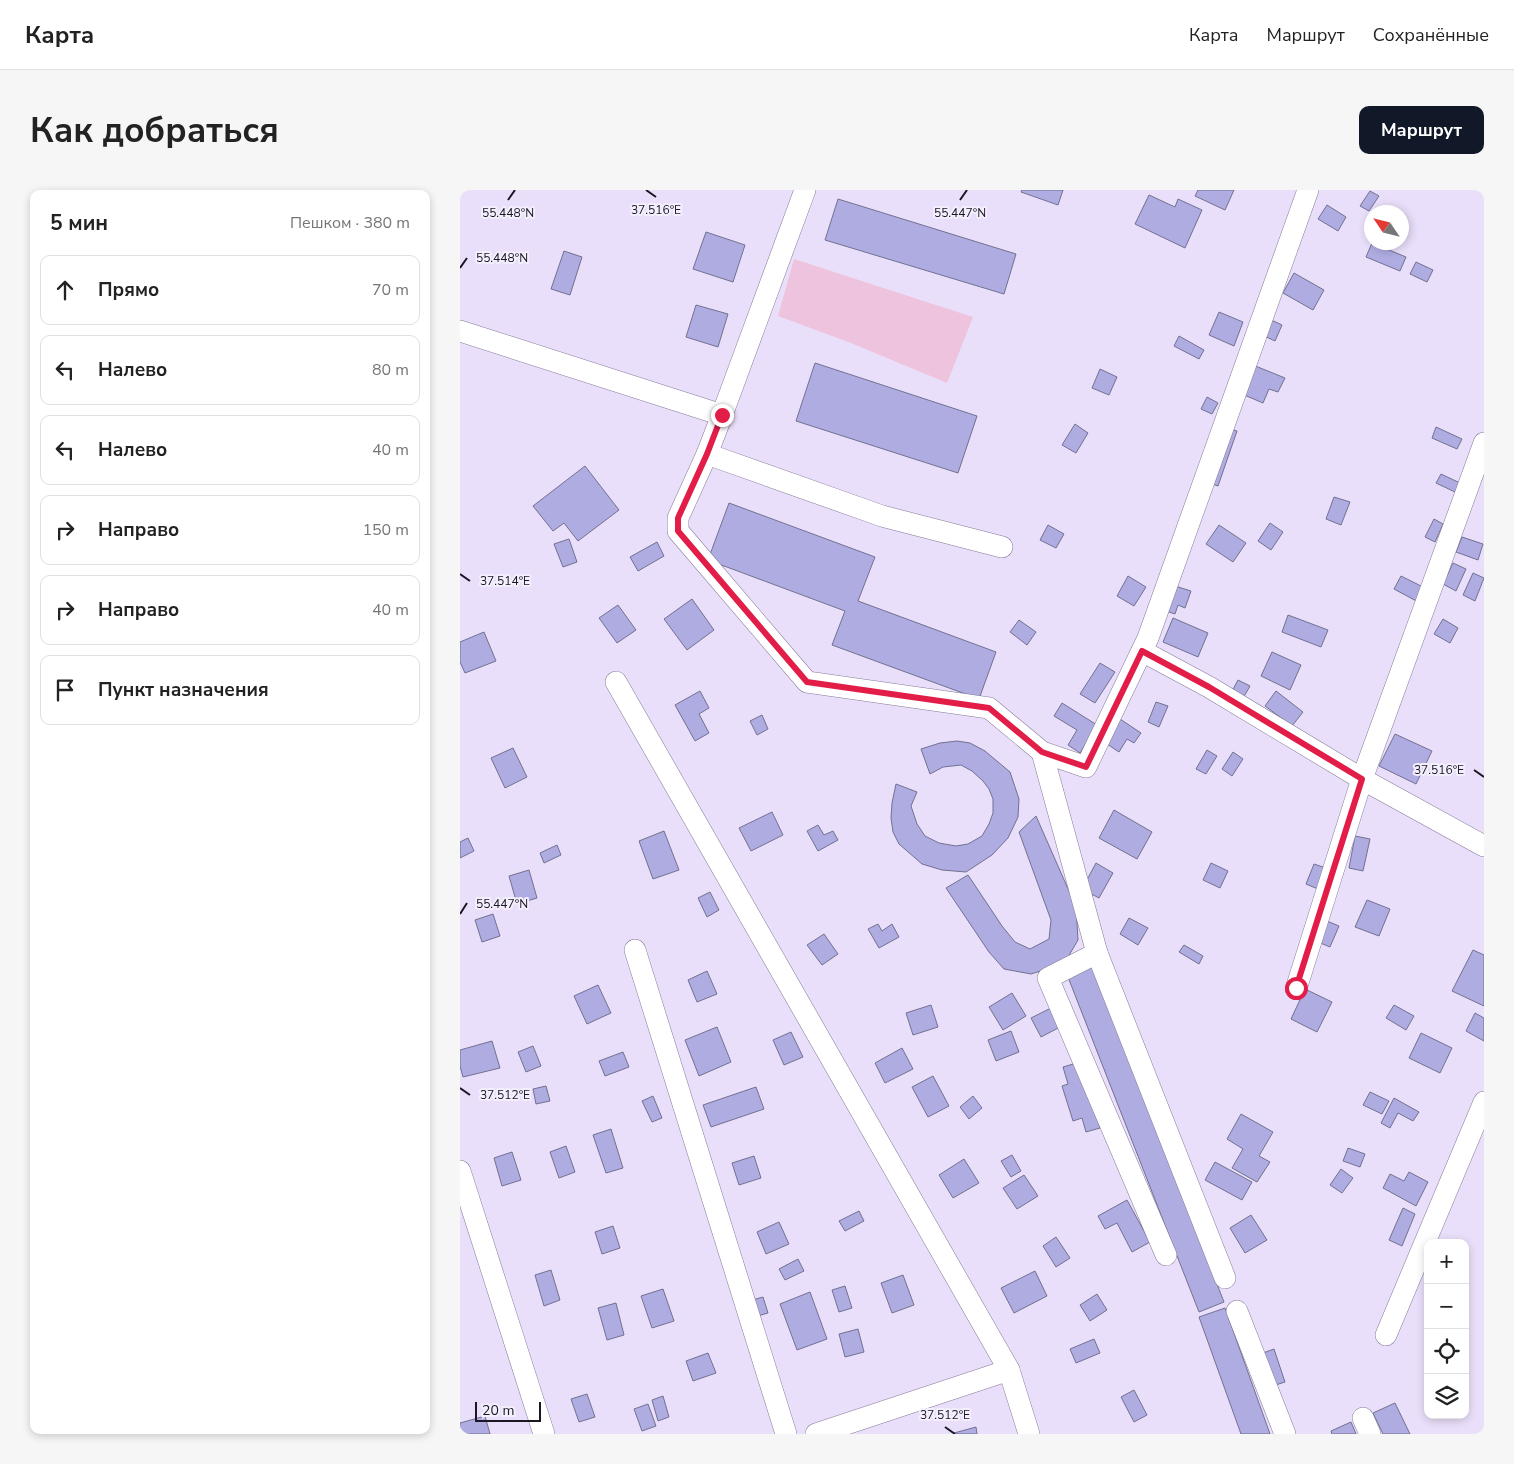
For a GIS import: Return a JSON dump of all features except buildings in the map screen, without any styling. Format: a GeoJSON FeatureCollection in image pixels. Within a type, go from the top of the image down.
{"type":"FeatureCollection","features":[{"type":"Feature","properties":{"kind":"lane"},"geometry":{"type":"LineString","coordinates":[[805,190],[707,454],[678,518],[678,531],[807,682],[989,708],[1042,752],[1086,767],[1148,638],[1308,190]]}},
{"type":"Feature","properties":{"kind":"lane"},"geometry":{"type":"LineString","coordinates":[[460,331],[722,415]]}},
{"type":"Feature","properties":{"kind":"lane"},"geometry":{"type":"LineString","coordinates":[[1296,988],[1362,779],[1484,443]]}},
{"type":"Feature","properties":{"kind":"lane"},"geometry":{"type":"LineString","coordinates":[[707,454],[882,516],[1002,547]]}},
{"type":"Feature","properties":{"kind":"lane"},"geometry":{"type":"LineString","coordinates":[[1142,651],[1209,687],[1362,779],[1484,846]]}},
{"type":"Feature","properties":{"kind":"lane"},"geometry":{"type":"LineString","coordinates":[[616,682],[1009,1370],[1029,1434]]}},
{"type":"Feature","properties":{"kind":"lane"},"geometry":{"type":"LineString","coordinates":[[1042,752],[1097,953],[1225,1278]]}},
{"type":"Feature","properties":{"kind":"lane"},"geometry":{"type":"LineString","coordinates":[[635,950],[786,1434]]}},
{"type":"Feature","properties":{"kind":"lane"},"geometry":{"type":"LineString","coordinates":[[1097,953],[1048,978],[1166,1255]]}},
{"type":"Feature","properties":{"kind":"lane"},"geometry":{"type":"LineString","coordinates":[[1386,1335],[1484,1102]]}},
{"type":"Feature","properties":{"kind":"lane"},"geometry":{"type":"LineString","coordinates":[[460,1171],[544,1434]]}},
{"type":"Feature","properties":{"kind":"lane"},"geometry":{"type":"LineString","coordinates":[[1237,1311],[1285,1434]]}},
{"type":"Feature","properties":{"kind":"lane"},"geometry":{"type":"LineString","coordinates":[[816,1434],[1009,1370]]}},
{"type":"Feature","properties":{"kind":"shaded area"},"geometry":{"type":"Polygon","coordinates":[[[794,259],[973,317],[947,383],[851,343],[778,316],[794,259]]]}},
{"type":"Feature","properties":{"kind":"route"},"geometry":{"type":"LineString","coordinates":[[722,415],[707,454],[678,518],[678,531],[807,682],[989,708],[1042,752],[1086,767],[1142,651],[1209,687],[1362,779],[1296,988]]}}]}
